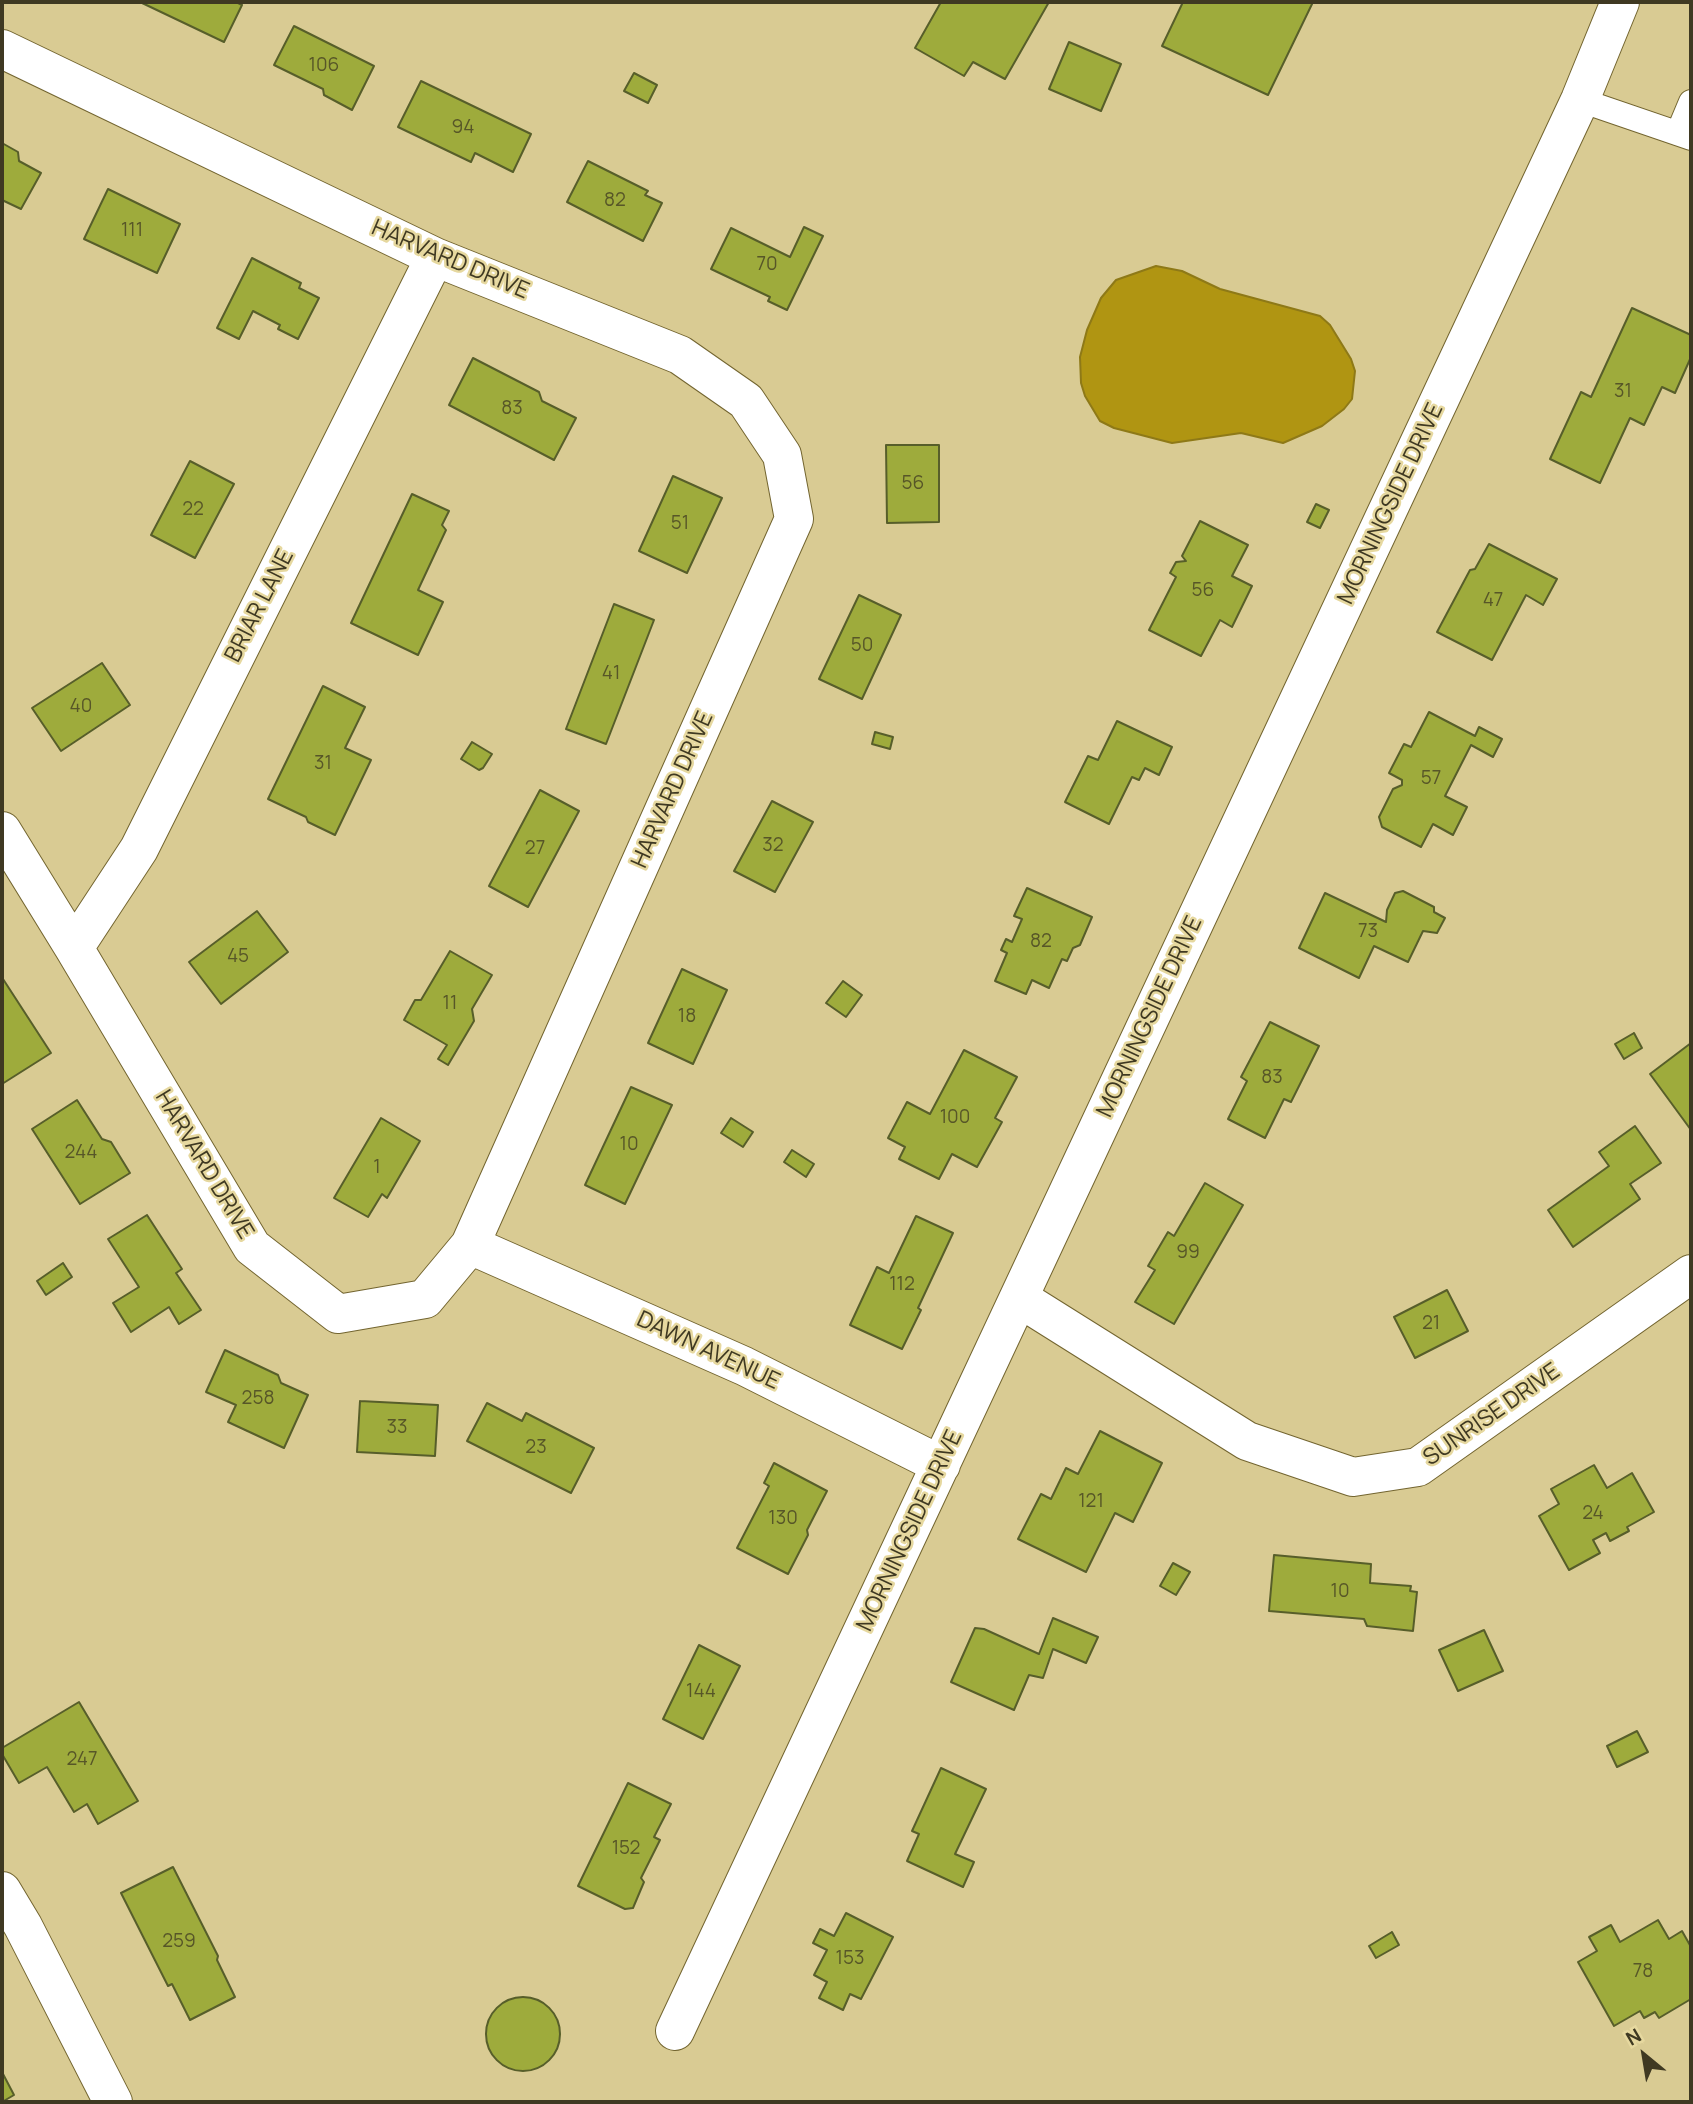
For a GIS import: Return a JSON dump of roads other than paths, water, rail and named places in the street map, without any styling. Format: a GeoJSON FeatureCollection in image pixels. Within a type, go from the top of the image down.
{"type":"FeatureCollection","features":[{"type":"Feature","properties":{"kind":"street","name":"MORNINGSIDE DRIVE"},"geometry":{"type":"LineString","coordinates":[[675,2031],[1580,100],[1620,2]]}},
{"type":"Feature","properties":{"kind":"street","name":"HARVARD DRIVE"},"geometry":{"type":"LineString","coordinates":[[2,49],[435,257],[680,355],[746,401],[782,454],[794,519],[470,1245],[425,1299],[338,1314],[252,1247],[2,831]]}},
{"type":"Feature","properties":{"kind":"street","name":"BRIAR LANE"},"geometry":{"type":"LineString","coordinates":[[74,948],[139,849],[435,257]]}},
{"type":"Feature","properties":{"kind":"street","name":"DAWN AVENUE"},"geometry":{"type":"LineString","coordinates":[[470,1245],[744,1366],[941,1465]]}},
{"type":"Feature","properties":{"kind":"street","name":"SUNRISE DRIVE"},"geometry":{"type":"LineString","coordinates":[[1019,1298],[1247,1441],[1353,1477],[1418,1467],[1691,1274]]}},
{"type":"Feature","properties":{"kind":"street"},"geometry":{"type":"LineString","coordinates":[[2,1891],[23,1926],[113,2102]]}},
{"type":"Feature","properties":{"kind":"lane"},"geometry":{"type":"LineString","coordinates":[[1580,100],[1685,136],[1691,102]]}}]}
